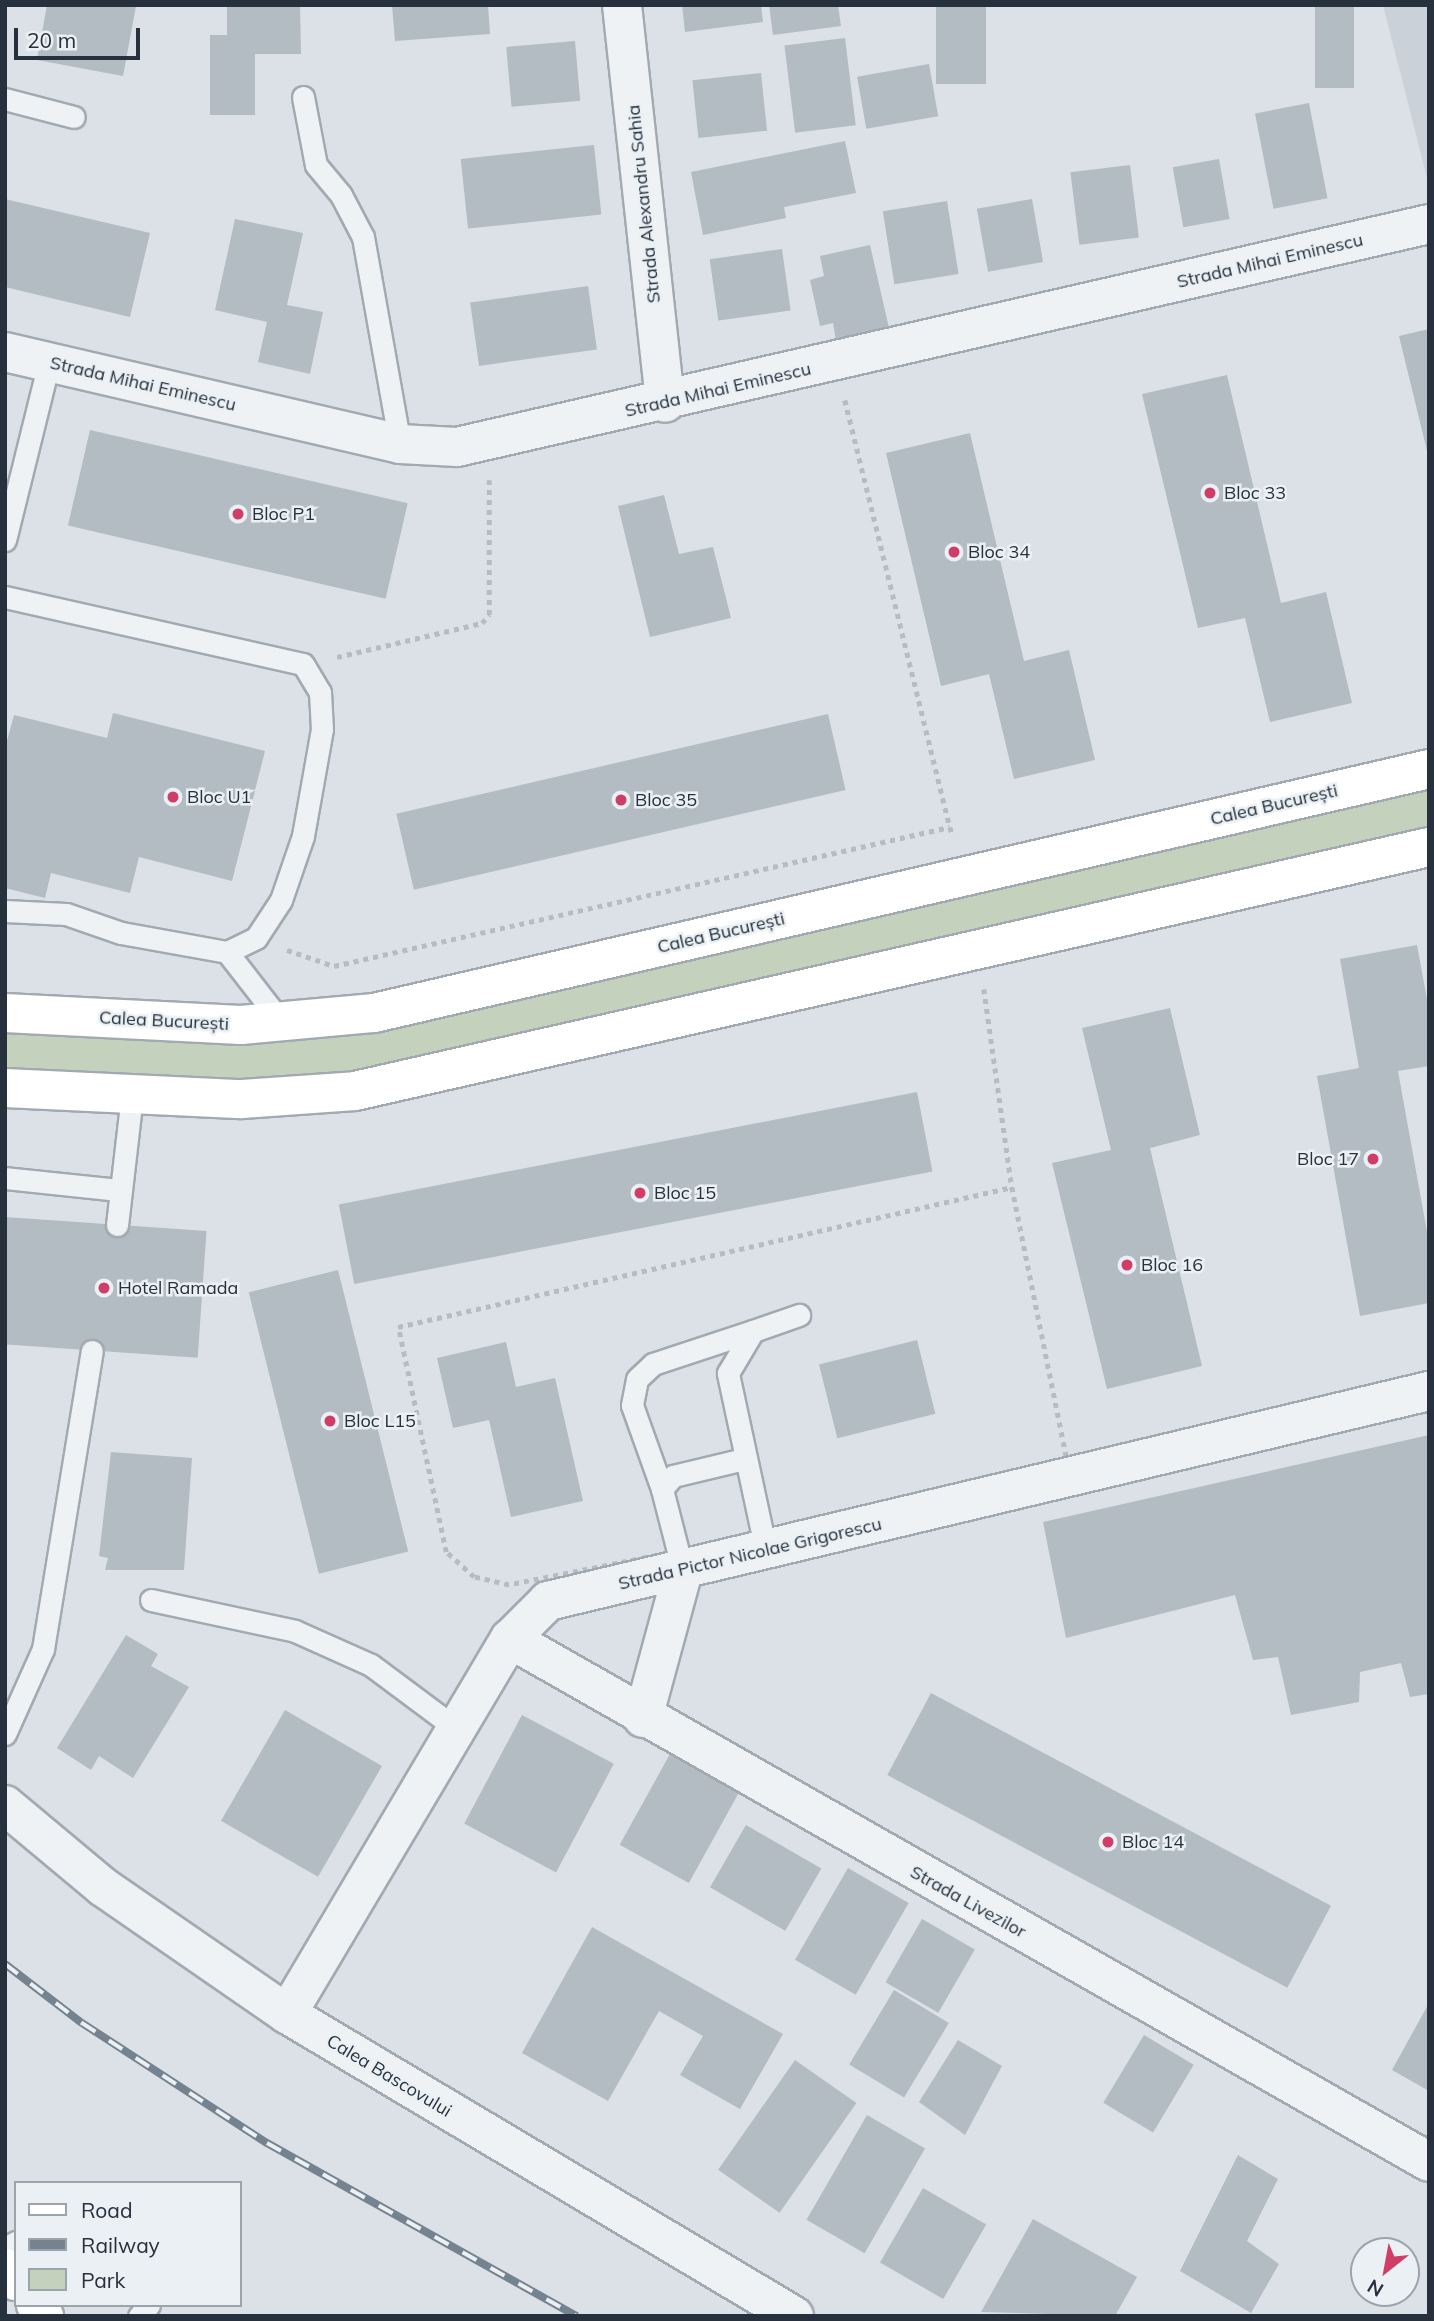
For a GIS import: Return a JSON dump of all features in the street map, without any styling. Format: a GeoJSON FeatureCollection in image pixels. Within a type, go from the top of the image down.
{"type":"FeatureCollection","features":[{"type":"Feature","properties":{"kind":"main road","name":"Calea București"},"geometry":{"type":"LineString","coordinates":[[5,1013],[282,1023],[387,1010],[1429,769]]}},
{"type":"Feature","properties":{"kind":"main road"},"geometry":{"type":"LineString","coordinates":[[5,1088],[132,1096],[292,1099],[355,1091],[1429,847]]}},
{"type":"Feature","properties":{"kind":"street","name":"Strada Alexandru Sahia"},"geometry":{"type":"LineString","coordinates":[[622,5],[666,403]]}},
{"type":"Feature","properties":{"kind":"street","name":"Strada Mihai Eminescu"},"geometry":{"type":"LineString","coordinates":[[5,352],[400,444],[434,448],[488,440],[666,403],[1429,224]]}},
{"type":"Feature","properties":{"kind":"street","name":"Strada Pictor Nicolae Grigorescu"},"geometry":{"type":"LineString","coordinates":[[287,2014],[510,1639],[548,1601],[683,1571],[1429,1391]]}},
{"type":"Feature","properties":{"kind":"street"},"geometry":{"type":"LineString","coordinates":[[643,1718],[683,1571]]}},
{"type":"Feature","properties":{"kind":"street","name":"Strada Livezilor"},"geometry":{"type":"LineString","coordinates":[[510,1639],[643,1718],[1429,2162]]}},
{"type":"Feature","properties":{"kind":"street","name":"Calea Bascovului"},"geometry":{"type":"LineString","coordinates":[[5,1805],[103,1887],[287,2014],[793,2316]]}},
{"type":"Feature","properties":{"kind":"lane"},"geometry":{"type":"LineString","coordinates":[[303,97],[316,165],[341,195],[363,237],[400,444]]}},
{"type":"Feature","properties":{"kind":"lane"},"geometry":{"type":"LineString","coordinates":[[5,99],[74,117]]}},
{"type":"Feature","properties":{"kind":"lane"},"geometry":{"type":"LineString","coordinates":[[5,540],[49,362]]}},
{"type":"Feature","properties":{"kind":"lane"},"geometry":{"type":"LineString","coordinates":[[5,597],[303,664],[320,691],[322,729],[303,836],[281,900],[256,938],[227,952],[121,933],[66,914],[5,911]]}},
{"type":"Feature","properties":{"kind":"lane"},"geometry":{"type":"LineString","coordinates":[[227,952],[282,1023]]}},
{"type":"Feature","properties":{"kind":"lane"},"geometry":{"type":"LineString","coordinates":[[117,1225],[132,1096]]}},
{"type":"Feature","properties":{"kind":"lane"},"geometry":{"type":"LineString","coordinates":[[5,1178],[120,1190]]}},
{"type":"Feature","properties":{"kind":"lane"},"geometry":{"type":"LineString","coordinates":[[683,1571],[662,1489],[632,1405],[637,1380],[653,1364],[799,1315]]}},
{"type":"Feature","properties":{"kind":"lane"},"geometry":{"type":"LineString","coordinates":[[753,1331],[728,1373],[744,1459],[766,1551]]}},
{"type":"Feature","properties":{"kind":"lane"},"geometry":{"type":"LineString","coordinates":[[5,1734],[43,1649],[92,1351]]}},
{"type":"Feature","properties":{"kind":"lane"},"geometry":{"type":"LineString","coordinates":[[662,1489],[673,1476],[744,1459]]}},
{"type":"Feature","properties":{"kind":"lane"},"geometry":{"type":"LineString","coordinates":[[151,1600],[295,1631],[371,1665],[457,1729]]}},
{"type":"Feature","properties":{"kind":"path"},"geometry":{"type":"LineString","coordinates":[[836,363],[950,827]]}},
{"type":"Feature","properties":{"kind":"path"},"geometry":{"type":"LineString","coordinates":[[303,664],[482,623],[489,615],[488,440]]}},
{"type":"Feature","properties":{"kind":"shaded area"},"geometry":{"type":"Polygon","coordinates":[[[1383,5],[1429,5],[1427,178],[1383,5]]]}},
{"type":"Feature","properties":{"kind":"green space"},"geometry":{"type":"Polygon","coordinates":[[[1429,768],[1429,847],[355,1091],[5,1088],[5,1012],[241,1025],[1429,768]]]}},
{"type":"Feature","properties":{"kind":"building"},"geometry":{"type":"Polygon","coordinates":[[[47,5],[136,6],[123,76],[37,60],[47,5]]]}},
{"type":"Feature","properties":{"kind":"building"},"geometry":{"type":"Polygon","coordinates":[[[227,5],[300,5],[301,54],[255,54],[255,115],[210,115],[210,35],[227,35],[227,5]]]}},
{"type":"Feature","properties":{"kind":"building"},"geometry":{"type":"Polygon","coordinates":[[[392,5],[488,5],[490,34],[395,41],[392,5]]]}},
{"type":"Feature","properties":{"kind":"building"},"geometry":{"type":"Polygon","coordinates":[[[682,5],[761,5],[763,22],[685,32],[682,5]]]}},
{"type":"Feature","properties":{"kind":"building"},"geometry":{"type":"Polygon","coordinates":[[[769,5],[838,5],[841,26],[773,35],[769,5]]]}},
{"type":"Feature","properties":{"kind":"building"},"geometry":{"type":"Polygon","coordinates":[[[936,5],[986,5],[986,84],[936,84],[936,5]]]}},
{"type":"Feature","properties":{"kind":"building"},"geometry":{"type":"Polygon","coordinates":[[[1315,5],[1354,5],[1354,88],[1315,88],[1315,5]]]}},
{"type":"Feature","properties":{"kind":"building"},"geometry":{"type":"Polygon","coordinates":[[[845,38],[856,125],[795,133],[784,45],[845,38]]]}},
{"type":"Feature","properties":{"kind":"building"},"geometry":{"type":"Polygon","coordinates":[[[575,41],[580,101],[511,107],[506,47],[575,41]]]}},
{"type":"Feature","properties":{"kind":"building"},"geometry":{"type":"Polygon","coordinates":[[[929,64],[938,116],[866,129],[857,77],[929,64]]]}},
{"type":"Feature","properties":{"kind":"building"},"geometry":{"type":"Polygon","coordinates":[[[761,73],[767,131],[698,138],[692,80],[761,73]]]}},
{"type":"Feature","properties":{"kind":"building"},"geometry":{"type":"Polygon","coordinates":[[[1309,103],[1328,198],[1274,209],[1255,113],[1309,103]]]}},
{"type":"Feature","properties":{"kind":"building"},"geometry":{"type":"Polygon","coordinates":[[[845,141],[856,193],[784,207],[786,218],[703,235],[691,172],[845,141]]]}},
{"type":"Feature","properties":{"kind":"building"},"geometry":{"type":"Polygon","coordinates":[[[594,145],[601,215],[468,229],[461,159],[594,145]]]}},
{"type":"Feature","properties":{"kind":"building"},"geometry":{"type":"Polygon","coordinates":[[[1219,159],[1230,219],[1183,227],[1173,167],[1219,159]]]}},
{"type":"Feature","properties":{"kind":"building"},"geometry":{"type":"Polygon","coordinates":[[[1130,165],[1139,237],[1079,245],[1070,172],[1130,165]]]}},
{"type":"Feature","properties":{"kind":"building"},"geometry":{"type":"Polygon","coordinates":[[[5,199],[150,233],[130,317],[5,287],[5,199]]]}},
{"type":"Feature","properties":{"kind":"building"},"geometry":{"type":"Polygon","coordinates":[[[1032,199],[1043,262],[988,272],[977,209],[1032,199]]]}},
{"type":"Feature","properties":{"kind":"building"},"geometry":{"type":"Polygon","coordinates":[[[947,201],[959,274],[894,284],[883,211],[947,201]]]}},
{"type":"Feature","properties":{"kind":"building"},"geometry":{"type":"Polygon","coordinates":[[[235,219],[303,233],[287,305],[323,312],[310,374],[258,362],[267,322],[215,310],[235,219]]]}},
{"type":"Feature","properties":{"kind":"building"},"geometry":{"type":"Polygon","coordinates":[[[870,245],[889,328],[836,340],[833,323],[820,326],[810,280],[824,276],[820,256],[870,245]]]}},
{"type":"Feature","properties":{"kind":"building"},"geometry":{"type":"Polygon","coordinates":[[[782,249],[791,310],[718,321],[710,259],[782,249]]]}},
{"type":"Feature","properties":{"kind":"building"},"geometry":{"type":"Polygon","coordinates":[[[588,286],[597,349],[479,366],[470,303],[588,286]]]}},
{"type":"Feature","properties":{"kind":"building"},"geometry":{"type":"Polygon","coordinates":[[[1429,329],[1429,455],[1428,455],[1399,336],[1429,329]]]}},
{"type":"Feature","properties":{"kind":"building","name":"Bloc 33"},"geometry":{"type":"Polygon","coordinates":[[[1227,375],[1281,603],[1326,592],[1352,703],[1270,722],[1245,618],[1198,628],[1142,394],[1227,375]]]}},
{"type":"Feature","properties":{"kind":"building","name":"Bloc P1"},"geometry":{"type":"Polygon","coordinates":[[[90,430],[408,503],[386,599],[68,525],[90,430]]]}},
{"type":"Feature","properties":{"kind":"building","name":"Bloc 34"},"geometry":{"type":"Polygon","coordinates":[[[970,433],[1024,661],[1069,650],[1095,760],[1014,779],[989,674],[941,686],[886,453],[970,433]]]}},
{"type":"Feature","properties":{"kind":"building"},"geometry":{"type":"Polygon","coordinates":[[[664,495],[679,554],[713,547],[731,618],[650,637],[618,506],[664,495]]]}},
{"type":"Feature","properties":{"kind":"building"},"geometry":{"type":"Polygon","coordinates":[[[113,713],[265,751],[232,881],[139,857],[130,893],[51,873],[45,898],[5,888],[5,748],[14,715],[107,738],[113,713]]]}},
{"type":"Feature","properties":{"kind":"building","name":"Bloc 35"},"geometry":{"type":"Polygon","coordinates":[[[828,714],[846,790],[414,890],[396,814],[828,714]]]}},
{"type":"Feature","properties":{"kind":"building","name":"Bloc 17"},"geometry":{"type":"Polygon","coordinates":[[[1417,945],[1429,1010],[1429,1066],[1398,1071],[1429,1243],[1429,1303],[1360,1316],[1317,1076],[1359,1068],[1340,959],[1417,945]]]}},
{"type":"Feature","properties":{"kind":"building","name":"Bloc 16"},"geometry":{"type":"Polygon","coordinates":[[[1170,1008],[1200,1135],[1150,1148],[1202,1366],[1107,1389],[1052,1163],[1111,1150],[1082,1028],[1170,1008]]]}},
{"type":"Feature","properties":{"kind":"building","name":"Bloc 15"},"geometry":{"type":"Polygon","coordinates":[[[917,1092],[932,1172],[354,1284],[339,1204],[917,1092]]]}},
{"type":"Feature","properties":{"kind":"building","name":"Hotel Ramada"},"geometry":{"type":"Polygon","coordinates":[[[5,1217],[207,1231],[198,1358],[5,1344],[5,1217]]]}},
{"type":"Feature","properties":{"kind":"building","name":"Bloc L15"},"geometry":{"type":"Polygon","coordinates":[[[338,1270],[408,1551],[319,1574],[249,1292],[338,1270]]]}},
{"type":"Feature","properties":{"kind":"building"},"geometry":{"type":"Polygon","coordinates":[[[917,1340],[935,1414],[837,1438],[819,1364],[917,1340]]]}},
{"type":"Feature","properties":{"kind":"building"},"geometry":{"type":"Polygon","coordinates":[[[506,1342],[516,1387],[555,1378],[583,1501],[511,1517],[489,1420],[453,1428],[437,1358],[506,1342]]]}},
{"type":"Feature","properties":{"kind":"building"},"geometry":{"type":"Polygon","coordinates":[[[1429,1435],[1429,1694],[1410,1697],[1401,1663],[1360,1672],[1359,1702],[1291,1715],[1278,1657],[1253,1660],[1235,1595],[1066,1638],[1043,1522],[1429,1435]]]}},
{"type":"Feature","properties":{"kind":"building"},"geometry":{"type":"Polygon","coordinates":[[[111,1452],[192,1458],[184,1570],[105,1570],[108,1558],[99,1556],[111,1452]]]}},
{"type":"Feature","properties":{"kind":"building"},"geometry":{"type":"Polygon","coordinates":[[[126,1635],[158,1654],[151,1666],[189,1687],[133,1778],[99,1756],[91,1770],[57,1748],[126,1635]]]}},
{"type":"Feature","properties":{"kind":"building","name":"Bloc 14"},"geometry":{"type":"Polygon","coordinates":[[[931,1693],[1331,1906],[1287,1988],[887,1775],[931,1693]]]}},
{"type":"Feature","properties":{"kind":"building"},"geometry":{"type":"Polygon","coordinates":[[[285,1710],[382,1766],[318,1877],[221,1821],[285,1710]]]}},
{"type":"Feature","properties":{"kind":"building"},"geometry":{"type":"Polygon","coordinates":[[[522,1715],[614,1764],[556,1872],[464,1824],[522,1715]]]}},
{"type":"Feature","properties":{"kind":"building"},"geometry":{"type":"Polygon","coordinates":[[[675,1745],[744,1783],[689,1883],[620,1845],[675,1745]]]}},
{"type":"Feature","properties":{"kind":"building"},"geometry":{"type":"Polygon","coordinates":[[[746,1825],[821,1868],[785,1931],[710,1887],[746,1825]]]}},
{"type":"Feature","properties":{"kind":"building"},"geometry":{"type":"Polygon","coordinates":[[[848,1868],[909,1903],[856,1995],[795,1960],[848,1868]]]}},
{"type":"Feature","properties":{"kind":"building"},"geometry":{"type":"Polygon","coordinates":[[[922,1919],[975,1949],[938,2013],[886,1982],[922,1919]]]}},
{"type":"Feature","properties":{"kind":"building"},"geometry":{"type":"Polygon","coordinates":[[[592,1927],[783,2034],[740,2109],[680,2075],[703,2036],[659,2011],[608,2101],[522,2053],[592,1927]]]}},
{"type":"Feature","properties":{"kind":"building"},"geometry":{"type":"Polygon","coordinates":[[[894,1990],[949,2023],[904,2098],[849,2065],[894,1990]]]}},
{"type":"Feature","properties":{"kind":"building"},"geometry":{"type":"Polygon","coordinates":[[[1429,2003],[1429,2091],[1392,2070],[1429,2003]]]}},
{"type":"Feature","properties":{"kind":"building"},"geometry":{"type":"Polygon","coordinates":[[[1144,2035],[1194,2065],[1153,2133],[1103,2103],[1144,2035]]]}},
{"type":"Feature","properties":{"kind":"building"},"geometry":{"type":"Polygon","coordinates":[[[958,2040],[1002,2066],[965,2135],[919,2102],[958,2040]]]}},
{"type":"Feature","properties":{"kind":"building"},"geometry":{"type":"Polygon","coordinates":[[[795,2060],[856,2103],[780,2213],[718,2170],[795,2060]]]}},
{"type":"Feature","properties":{"kind":"building"},"geometry":{"type":"Polygon","coordinates":[[[867,2115],[925,2148],[865,2253],[806,2220],[867,2115]]]}},
{"type":"Feature","properties":{"kind":"building"},"geometry":{"type":"Polygon","coordinates":[[[1238,2155],[1278,2179],[1247,2241],[1279,2264],[1251,2313],[1180,2271],[1238,2155]]]}},
{"type":"Feature","properties":{"kind":"building"},"geometry":{"type":"Polygon","coordinates":[[[923,2188],[986,2224],[943,2299],[880,2262],[923,2188]]]}},
{"type":"Feature","properties":{"kind":"building"},"geometry":{"type":"Polygon","coordinates":[[[1033,2219],[1137,2277],[1115,2316],[981,2312],[1033,2219]]]}},
{"type":"Feature","properties":{"kind":"railway"},"geometry":{"type":"LineString","coordinates":[[5,1964],[82,2023],[267,2143],[577,2316]]}},
{"type":"Feature","properties":{"kind":"place","name":"Bloc 33"},"geometry":{"type":"Point","coordinates":[1210,493]}},
{"type":"Feature","properties":{"kind":"place","name":"Bloc P1"},"geometry":{"type":"Point","coordinates":[238,514]}},
{"type":"Feature","properties":{"kind":"place","name":"Bloc 34"},"geometry":{"type":"Point","coordinates":[954,552]}},
{"type":"Feature","properties":{"kind":"place","name":"Bloc U1"},"geometry":{"type":"Point","coordinates":[173,797]}},
{"type":"Feature","properties":{"kind":"place","name":"Bloc 35"},"geometry":{"type":"Point","coordinates":[621,800]}},
{"type":"Feature","properties":{"kind":"place","name":"Bloc 17"},"geometry":{"type":"Point","coordinates":[1373,1159]}},
{"type":"Feature","properties":{"kind":"place","name":"Bloc 15"},"geometry":{"type":"Point","coordinates":[640,1193]}},
{"type":"Feature","properties":{"kind":"place","name":"Bloc 16"},"geometry":{"type":"Point","coordinates":[1127,1265]}},
{"type":"Feature","properties":{"kind":"place","name":"Hotel Ramada"},"geometry":{"type":"Point","coordinates":[104,1288]}},
{"type":"Feature","properties":{"kind":"place","name":"Bloc L15"},"geometry":{"type":"Point","coordinates":[330,1421]}},
{"type":"Feature","properties":{"kind":"place","name":"Bloc 14"},"geometry":{"type":"Point","coordinates":[1108,1842]}}]}
